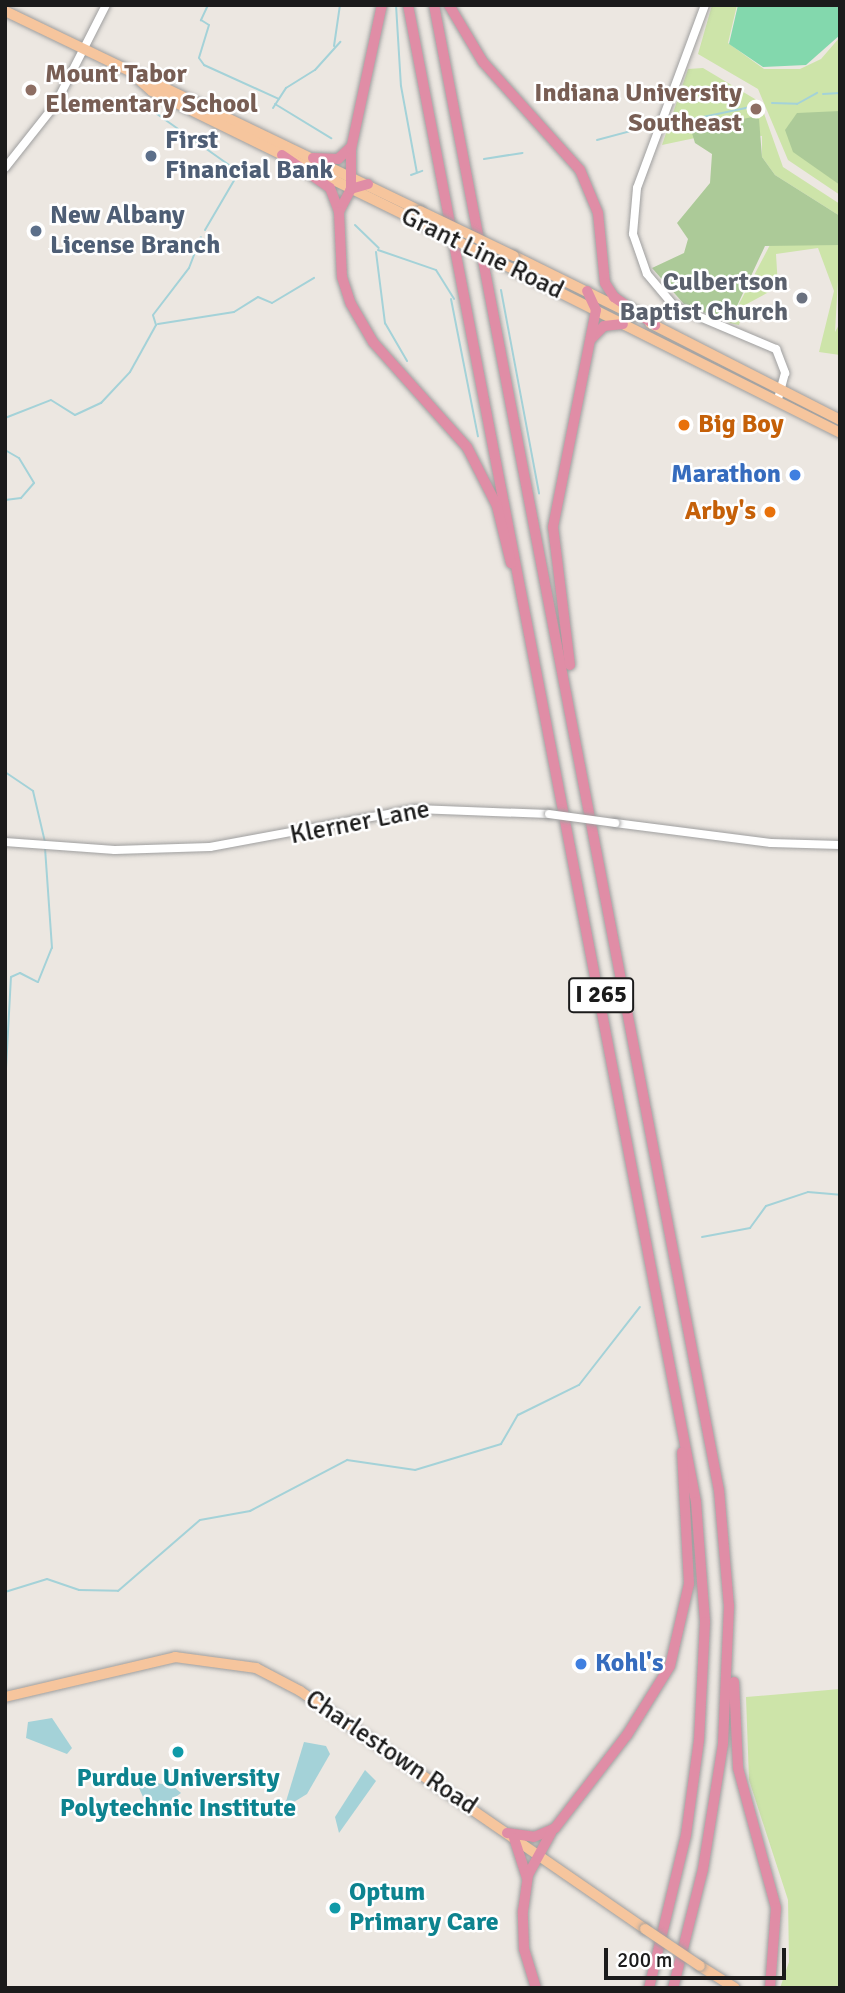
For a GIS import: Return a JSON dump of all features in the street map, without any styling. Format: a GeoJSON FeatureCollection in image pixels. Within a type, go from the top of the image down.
{"type":"FeatureCollection","features":[{"type":"Feature","properties":{"kind":"highway"},"geometry":{"type":"LineString","coordinates":[[339,212],[351,189],[349,176],[353,138],[383,5]]}},
{"type":"Feature","properties":{"kind":"highway","name":"I 265"},"geometry":{"type":"LineString","coordinates":[[408,5],[667,1335],[696,1502],[705,1646],[690,1811],[649,1988]]}},
{"type":"Feature","properties":{"kind":"highway","name":"I 265"},"geometry":{"type":"LineString","coordinates":[[434,5],[716,1466],[729,1606],[713,1818],[673,1988]]}},
{"type":"Feature","properties":{"kind":"highway"},"geometry":{"type":"LineString","coordinates":[[449,5],[483,62],[580,170],[598,213],[604,279],[614,297],[655,326]]}},
{"type":"Feature","properties":{"kind":"highway"},"geometry":{"type":"LineString","coordinates":[[313,158],[338,159],[353,138]]}},
{"type":"Feature","properties":{"kind":"highway"},"geometry":{"type":"LineString","coordinates":[[282,155],[330,188],[339,212],[342,278],[351,304],[373,342],[449,421],[484,475],[536,658]]}},
{"type":"Feature","properties":{"kind":"highway"},"geometry":{"type":"LineString","coordinates":[[351,189],[368,184]]}},
{"type":"Feature","properties":{"kind":"highway"},"geometry":{"type":"LineString","coordinates":[[573,720],[553,527],[591,339],[592,301],[604,279]]}},
{"type":"Feature","properties":{"kind":"highway"},"geometry":{"type":"LineString","coordinates":[[591,339],[604,326],[623,324]]}},
{"type":"Feature","properties":{"kind":"highway"},"geometry":{"type":"LineString","coordinates":[[536,1988],[523,1936],[527,1881],[538,1854],[555,1828],[651,1700],[670,1666],[687,1605],[687,1509],[667,1335]]}},
{"type":"Feature","properties":{"kind":"highway"},"geometry":{"type":"LineString","coordinates":[[729,1606],[738,1768],[776,1908],[771,1988]]}},
{"type":"Feature","properties":{"kind":"highway"},"geometry":{"type":"LineString","coordinates":[[527,1881],[511,1835],[534,1837],[555,1828]]}},
{"type":"Feature","properties":{"kind":"highway"},"geometry":{"type":"LineString","coordinates":[[764,1988],[771,1971]]}},
{"type":"Feature","properties":{"kind":"main road","name":"Grant Line Road"},"geometry":{"type":"LineString","coordinates":[[5,10],[514,256],[592,301],[623,324],[840,420]]}},
{"type":"Feature","properties":{"kind":"main road","name":"Grant Line Road"},"geometry":{"type":"LineString","coordinates":[[128,70],[152,91],[517,271],[655,326],[780,395],[840,433]]}},
{"type":"Feature","properties":{"kind":"main road","name":"Charlestown Road"},"geometry":{"type":"LineString","coordinates":[[5,1697],[167,1658],[240,1663],[300,1691],[699,1966],[735,1988]]}},
{"type":"Feature","properties":{"kind":"street"},"geometry":{"type":"LineString","coordinates":[[5,168],[55,105],[106,5]]}},
{"type":"Feature","properties":{"kind":"street"},"geometry":{"type":"LineString","coordinates":[[705,5],[637,188],[636,245],[653,283],[682,312],[776,349],[785,368],[780,395]]}},
{"type":"Feature","properties":{"kind":"street","name":"Klerner Lane"},"geometry":{"type":"LineString","coordinates":[[5,842],[129,850],[250,843],[434,807],[549,814],[771,843],[840,845]]}},
{"type":"Feature","properties":{"kind":"green space"},"geometry":{"type":"Polygon","coordinates":[[[712,5],[737,5],[728,43],[764,69],[800,69],[821,59],[840,37],[840,195],[788,160],[758,89],[698,54],[712,5]]]}},
{"type":"Feature","properties":{"kind":"green space"},"geometry":{"type":"Polygon","coordinates":[[[738,5],[840,5],[840,35],[806,65],[763,67],[729,44],[738,5]]]}},
{"type":"Feature","properties":{"kind":"green space"},"geometry":{"type":"Polygon","coordinates":[[[703,68],[760,102],[783,167],[840,204],[840,216],[775,175],[762,157],[762,136],[692,130],[695,138],[662,145],[688,69],[703,68]]]}},
{"type":"Feature","properties":{"kind":"green space"},"geometry":{"type":"Polygon","coordinates":[[[840,111],[840,185],[793,152],[785,130],[797,113],[840,111]]]}},
{"type":"Feature","properties":{"kind":"green space"},"geometry":{"type":"Polygon","coordinates":[[[752,117],[759,119],[762,157],[775,175],[840,216],[840,245],[765,246],[729,323],[684,304],[652,268],[684,253],[688,239],[677,223],[710,183],[712,154],[695,143],[691,130],[752,117]]]}},
{"type":"Feature","properties":{"kind":"green space"},"geometry":{"type":"Polygon","coordinates":[[[771,243],[840,245],[835,332],[840,323],[840,355],[819,352],[834,291],[818,248],[776,254],[778,287],[745,305],[739,325],[729,323],[771,243]]]}},
{"type":"Feature","properties":{"kind":"green space"},"geometry":{"type":"Polygon","coordinates":[[[840,1689],[840,1988],[780,1988],[789,1962],[788,1900],[749,1780],[746,1697],[840,1689]]]}},
{"type":"Feature","properties":{"kind":"water"},"geometry":{"type":"Polygon","coordinates":[[[52,1718],[72,1748],[67,1754],[26,1738],[28,1722],[52,1718]]]}},
{"type":"Feature","properties":{"kind":"water"},"geometry":{"type":"Polygon","coordinates":[[[304,1742],[326,1746],[330,1754],[307,1794],[284,1808],[304,1742]]]}},
{"type":"Feature","properties":{"kind":"water"},"geometry":{"type":"Polygon","coordinates":[[[365,1770],[376,1781],[339,1833],[335,1817],[365,1770]]]}},
{"type":"Feature","properties":{"kind":"water"},"geometry":{"type":"Polygon","coordinates":[[[135,1779],[173,1786],[181,1793],[151,1815],[135,1779]]]}},
{"type":"Feature","properties":{"kind":"waterway"},"geometry":{"type":"LineString","coordinates":[[208,5],[201,20],[209,25],[199,58],[204,65],[279,99]]}},
{"type":"Feature","properties":{"kind":"waterway"},"geometry":{"type":"LineString","coordinates":[[334,46],[340,5]]}},
{"type":"Feature","properties":{"kind":"waterway"},"geometry":{"type":"LineString","coordinates":[[396,5],[401,86],[417,173]]}},
{"type":"Feature","properties":{"kind":"waterway"},"geometry":{"type":"LineString","coordinates":[[273,108],[286,88],[315,70],[340,42]]}},
{"type":"Feature","properties":{"kind":"waterway"},"geometry":{"type":"LineString","coordinates":[[772,103],[797,104],[817,93]]}},
{"type":"Feature","properties":{"kind":"waterway"},"geometry":{"type":"LineString","coordinates":[[823,94],[840,93]]}},
{"type":"Feature","properties":{"kind":"waterway"},"geometry":{"type":"LineString","coordinates":[[275,104],[331,138]]}},
{"type":"Feature","properties":{"kind":"waterway"},"geometry":{"type":"LineString","coordinates":[[670,124],[755,106]]}},
{"type":"Feature","properties":{"kind":"waterway"},"geometry":{"type":"LineString","coordinates":[[157,114],[239,172]]}},
{"type":"Feature","properties":{"kind":"waterway"},"geometry":{"type":"LineString","coordinates":[[597,140],[646,127]]}},
{"type":"Feature","properties":{"kind":"waterway"},"geometry":{"type":"LineString","coordinates":[[484,159],[523,153]]}},
{"type":"Feature","properties":{"kind":"waterway"},"geometry":{"type":"LineString","coordinates":[[205,230],[242,167]]}},
{"type":"Feature","properties":{"kind":"waterway"},"geometry":{"type":"LineString","coordinates":[[411,175],[422,171]]}},
{"type":"Feature","properties":{"kind":"waterway"},"geometry":{"type":"LineString","coordinates":[[355,225],[379,248]]}},
{"type":"Feature","properties":{"kind":"waterway"},"geometry":{"type":"LineString","coordinates":[[5,418],[51,400],[75,415],[101,403],[130,372],[156,325],[153,315],[189,268],[201,237]]}},
{"type":"Feature","properties":{"kind":"waterway"},"geometry":{"type":"LineString","coordinates":[[378,250],[436,270],[454,299]]}},
{"type":"Feature","properties":{"kind":"waterway"},"geometry":{"type":"LineString","coordinates":[[376,252],[385,323],[407,361]]}},
{"type":"Feature","properties":{"kind":"waterway"},"geometry":{"type":"LineString","coordinates":[[158,324],[234,312],[258,297],[272,303],[314,278]]}},
{"type":"Feature","properties":{"kind":"waterway"},"geometry":{"type":"LineString","coordinates":[[501,290],[539,493]]}},
{"type":"Feature","properties":{"kind":"waterway"},"geometry":{"type":"LineString","coordinates":[[451,299],[478,436]]}},
{"type":"Feature","properties":{"kind":"waterway"},"geometry":{"type":"LineString","coordinates":[[5,450],[19,458],[34,483],[21,498],[5,500]]}},
{"type":"Feature","properties":{"kind":"waterway"},"geometry":{"type":"LineString","coordinates":[[5,772],[33,791],[45,842]]}},
{"type":"Feature","properties":{"kind":"waterway"},"geometry":{"type":"LineString","coordinates":[[5,1087],[11,977],[20,973],[38,982],[52,948],[45,847]]}},
{"type":"Feature","properties":{"kind":"waterway"},"geometry":{"type":"LineString","coordinates":[[702,1237],[750,1228],[766,1206],[808,1192],[840,1195]]}},
{"type":"Feature","properties":{"kind":"waterway"},"geometry":{"type":"LineString","coordinates":[[5,1592],[47,1579],[79,1590],[118,1591],[200,1520],[250,1511],[347,1460],[415,1470],[501,1444],[518,1415],[579,1385],[640,1307]]}},
{"type":"Feature","properties":{"kind":"place","name":"Mount Tabor Elementary School"},"geometry":{"type":"Point","coordinates":[31,90]}},
{"type":"Feature","properties":{"kind":"place","name":"Indiana University Southeast"},"geometry":{"type":"Point","coordinates":[756,109]}},
{"type":"Feature","properties":{"kind":"place","name":"First Financial Bank"},"geometry":{"type":"Point","coordinates":[151,156]}},
{"type":"Feature","properties":{"kind":"place","name":"New Albany License Branch"},"geometry":{"type":"Point","coordinates":[36,231]}},
{"type":"Feature","properties":{"kind":"place","name":"Culbertson Baptist Church"},"geometry":{"type":"Point","coordinates":[802,298]}},
{"type":"Feature","properties":{"kind":"place","name":"Big Boy"},"geometry":{"type":"Point","coordinates":[684,425]}},
{"type":"Feature","properties":{"kind":"place","name":"Marathon"},"geometry":{"type":"Point","coordinates":[795,475]}},
{"type":"Feature","properties":{"kind":"place","name":"Arby's"},"geometry":{"type":"Point","coordinates":[770,512]}},
{"type":"Feature","properties":{"kind":"place","name":"Kohl's"},"geometry":{"type":"Point","coordinates":[581,1664]}},
{"type":"Feature","properties":{"kind":"place","name":"Purdue University Polytechnic Institute"},"geometry":{"type":"Point","coordinates":[178,1752]}},
{"type":"Feature","properties":{"kind":"place","name":"Optum Primary Care"},"geometry":{"type":"Point","coordinates":[335,1908]}}]}
